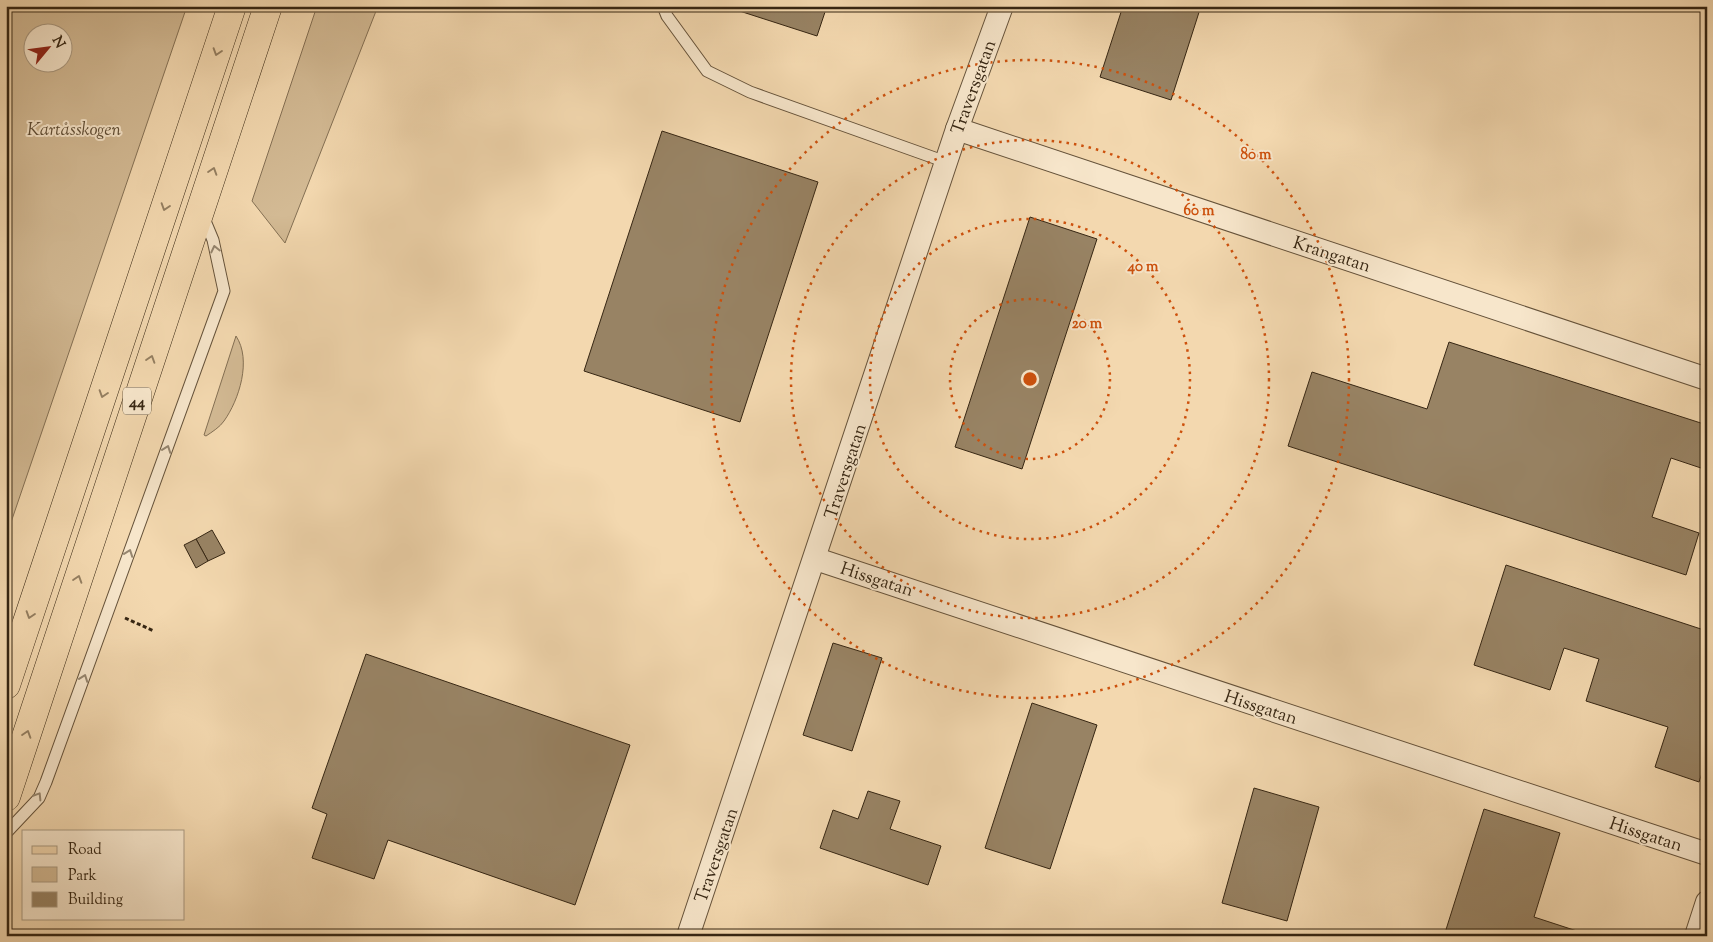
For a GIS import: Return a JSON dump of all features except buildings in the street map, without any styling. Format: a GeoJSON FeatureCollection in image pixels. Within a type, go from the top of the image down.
{"type":"FeatureCollection","features":[{"type":"Feature","properties":{"kind":"main road","name":"44"},"geometry":{"type":"LineString","coordinates":[[6,686],[232,6]]}},
{"type":"Feature","properties":{"kind":"main road","name":"44"},"geometry":{"type":"LineString","coordinates":[[6,797],[268,6]]}},
{"type":"Feature","properties":{"kind":"street","name":"Traversgatan"},"geometry":{"type":"LineString","coordinates":[[688,936],[816,559],[957,129],[1002,6]]}},
{"type":"Feature","properties":{"kind":"street","name":"Krangatan"},"geometry":{"type":"LineString","coordinates":[[957,129],[1707,379]]}},
{"type":"Feature","properties":{"kind":"street","name":"Hissgatan"},"geometry":{"type":"LineString","coordinates":[[816,559],[1707,854]]}},
{"type":"Feature","properties":{"kind":"street"},"geometry":{"type":"LineString","coordinates":[[1696,936],[1707,902]]}},
{"type":"Feature","properties":{"kind":"lane"},"geometry":{"type":"LineString","coordinates":[[663,6],[667,16],[707,71],[750,92],[946,162]]}},
{"type":"Feature","properties":{"kind":"lane"},"geometry":{"type":"LineString","coordinates":[[6,833],[39,798],[46,782],[224,291],[213,240],[200,209]]}},
{"type":"Feature","properties":{"kind":"path"},"geometry":{"type":"LineString","coordinates":[[129,620],[154,631]]}},
{"type":"Feature","properties":{"kind":"green space","name":"Kartåsskogen"},"geometry":{"type":"Polygon","coordinates":[[[6,6],[187,6],[6,537],[6,6]]]}},
{"type":"Feature","properties":{"kind":"green space"},"geometry":{"type":"Polygon","coordinates":[[[317,6],[378,6],[285,243],[252,201],[317,6]]]}},
{"type":"Feature","properties":{"kind":"green space"},"geometry":{"type":"Polygon","coordinates":[[[236,336],[243,356],[242,380],[239,391],[224,421],[206,436],[204,435],[236,336]]]}}]}
